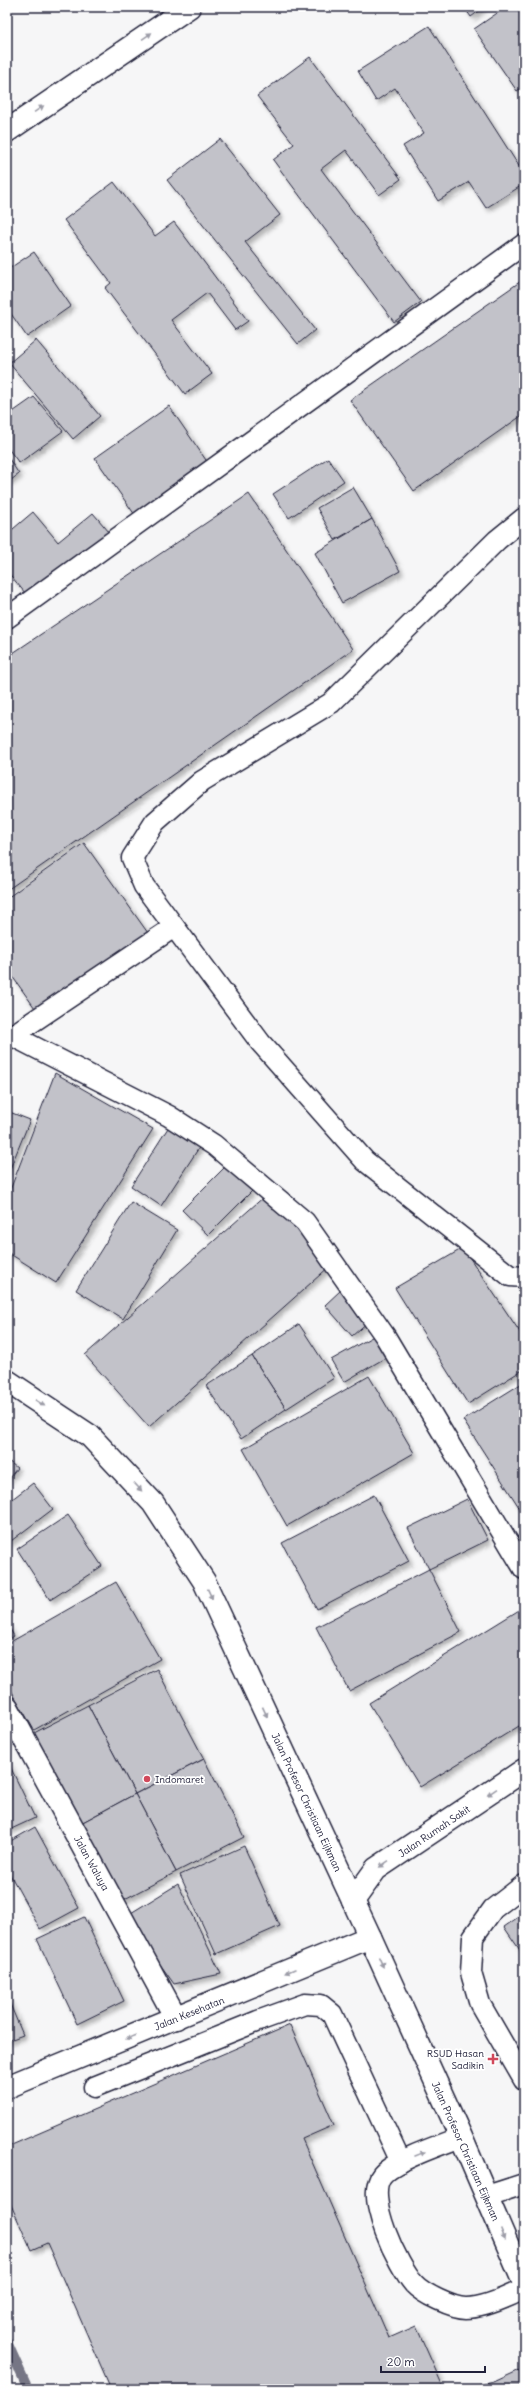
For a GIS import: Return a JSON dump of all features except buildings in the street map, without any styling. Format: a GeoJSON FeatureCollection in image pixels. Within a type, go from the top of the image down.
{"type":"FeatureCollection","features":[{"type":"Feature","properties":{"kind":"main road"},"geometry":{"type":"LineString","coordinates":[[7,130],[189,7]]}},
{"type":"Feature","properties":{"kind":"main road","name":"Jalan Profesor Christiaan Eijkman"},"geometry":{"type":"LineString","coordinates":[[7,1381],[90,1436],[153,1503],[204,1581],[370,1937],[461,2137],[524,2283]]}},
{"type":"Feature","properties":{"kind":"main road","name":"Jalan Waluya"},"geometry":{"type":"LineString","coordinates":[[7,1708],[176,2018]]}},
{"type":"Feature","properties":{"kind":"main road","name":"Jalan Rumah Sakit"},"geometry":{"type":"LineString","coordinates":[[353,1901],[376,1869],[524,1770]]}},
{"type":"Feature","properties":{"kind":"main road","name":"Jalan Kesehatan"},"geometry":{"type":"LineString","coordinates":[[7,2087],[370,1937]]}},
{"type":"Feature","properties":{"kind":"lane"},"geometry":{"type":"LineString","coordinates":[[7,618],[524,244]]}},
{"type":"Feature","properties":{"kind":"lane"},"geometry":{"type":"LineString","coordinates":[[524,518],[497,540],[331,703],[202,782],[155,822],[132,858],[144,886],[260,1042],[365,1161],[510,1276],[524,1277]]}},
{"type":"Feature","properties":{"kind":"lane"},"geometry":{"type":"LineString","coordinates":[[174,927],[10,1034],[169,1116],[214,1146],[305,1222],[385,1336],[524,1569]]}},
{"type":"Feature","properties":{"kind":"lane"},"geometry":{"type":"LineString","coordinates":[[524,1885],[493,1909],[474,1937],[471,1973],[480,2004],[524,2080]]}},
{"type":"Feature","properties":{"kind":"lane"},"geometry":{"type":"LineString","coordinates":[[94,2087],[258,2021],[305,2004],[321,2005],[332,2014],[401,2162]]}},
{"type":"Feature","properties":{"kind":"lane"},"geometry":{"type":"LineString","coordinates":[[461,2137],[401,2162],[382,2175],[377,2189],[378,2207],[394,2252],[415,2285],[434,2298],[466,2308],[502,2299],[524,2289]]}},
{"type":"Feature","properties":{"kind":"lane"},"geometry":{"type":"LineString","coordinates":[[487,2196],[524,2184]]}},
{"type":"Feature","properties":{"kind":"waterway"},"geometry":{"type":"LineString","coordinates":[[7,2342],[28,2389]]}},
{"type":"Feature","properties":{"kind":"place","name":"Indomaret"},"geometry":{"type":"Point","coordinates":[147,1779]}},
{"type":"Feature","properties":{"kind":"place","name":"RSUD Hasan Sadikin"},"geometry":{"type":"Point","coordinates":[493,2059]}}]}
